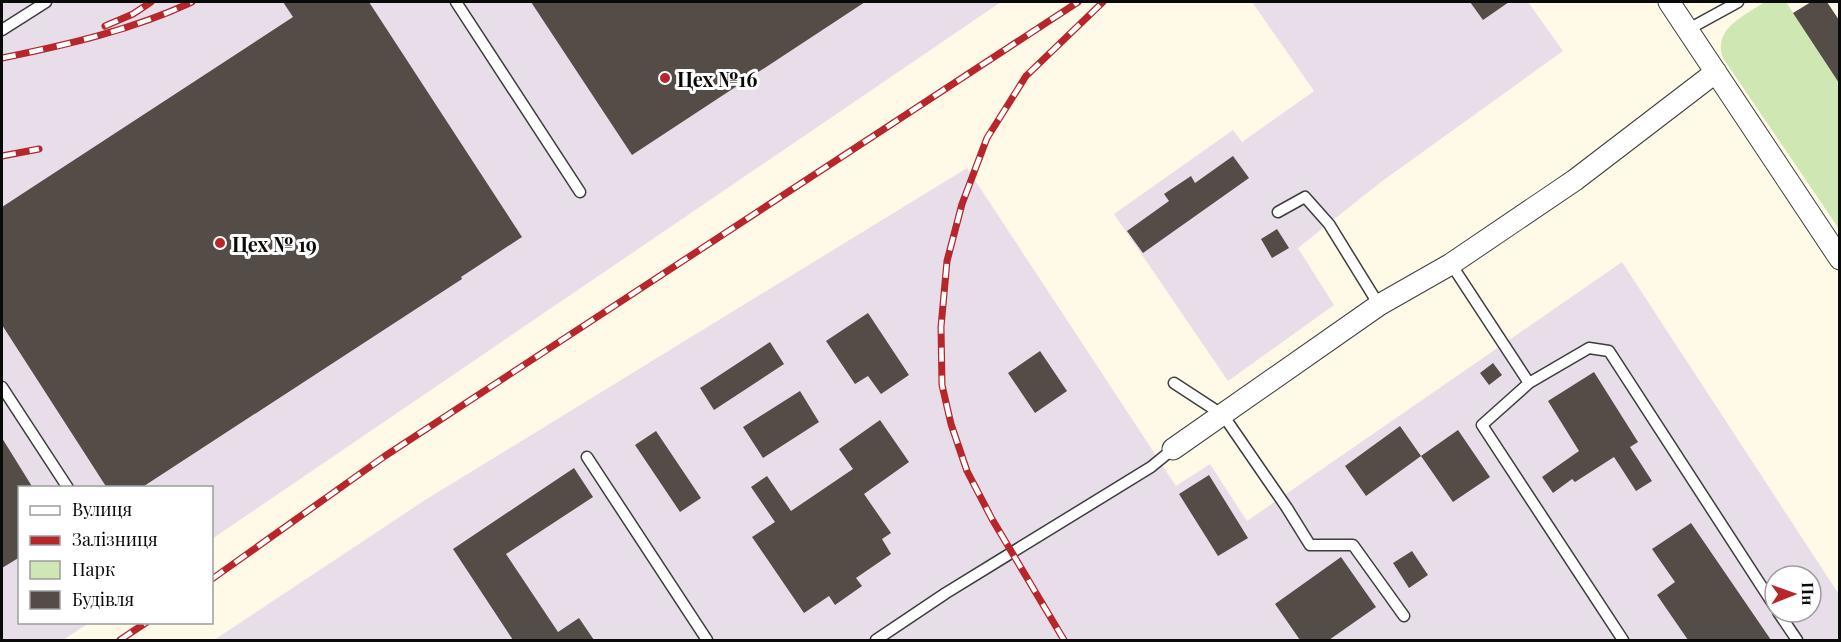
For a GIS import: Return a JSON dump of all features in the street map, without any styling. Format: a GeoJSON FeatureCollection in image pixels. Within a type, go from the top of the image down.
{"type":"FeatureCollection","features":[{"type":"Feature","properties":{"kind":"street"},"geometry":{"type":"LineString","coordinates":[[1669,2],[1839,259]]}},
{"type":"Feature","properties":{"kind":"street"},"geometry":{"type":"LineString","coordinates":[[1173,448],[1379,305],[1450,264],[1575,180],[1716,72]]}},
{"type":"Feature","properties":{"kind":"lane"},"geometry":{"type":"LineString","coordinates":[[2,30],[46,2]]}},
{"type":"Feature","properties":{"kind":"lane"},"geometry":{"type":"LineString","coordinates":[[456,2],[580,192]]}},
{"type":"Feature","properties":{"kind":"lane"},"geometry":{"type":"LineString","coordinates":[[1687,30],[1738,2]]}},
{"type":"Feature","properties":{"kind":"lane"},"geometry":{"type":"LineString","coordinates":[[1278,212],[1305,197],[1329,224],[1379,305]]}},
{"type":"Feature","properties":{"kind":"lane"},"geometry":{"type":"LineString","coordinates":[[1450,264],[1529,383]]}},
{"type":"Feature","properties":{"kind":"lane"},"geometry":{"type":"LineString","coordinates":[[1623,640],[1482,425],[1529,383],[1589,348],[1609,351],[1763,588]]}},
{"type":"Feature","properties":{"kind":"lane"},"geometry":{"type":"LineString","coordinates":[[1174,383],[1223,415],[1310,545],[1353,545],[1404,616]]}},
{"type":"Feature","properties":{"kind":"lane"},"geometry":{"type":"LineString","coordinates":[[2,387],[67,486]]}},
{"type":"Feature","properties":{"kind":"lane"},"geometry":{"type":"LineString","coordinates":[[876,640],[946,593],[1151,467],[1173,448]]}},
{"type":"Feature","properties":{"kind":"lane"},"geometry":{"type":"LineString","coordinates":[[586,457],[707,640]]}},
{"type":"Feature","properties":{"kind":"lane"},"geometry":{"type":"LineString","coordinates":[[1786,624],[1797,640]]}},
{"type":"Feature","properties":{"kind":"shaded area"},"geometry":{"type":"Polygon","coordinates":[[[2,2],[1001,2],[213,538],[213,486],[18,486],[18,624],[87,624],[63,640],[2,640],[2,2]]]}},
{"type":"Feature","properties":{"kind":"shaded area"},"geometry":{"type":"Polygon","coordinates":[[[1252,2],[1528,2],[1563,51],[1381,182],[1298,248],[1334,305],[1228,381],[1114,214],[1233,130],[1242,142],[1314,91],[1252,2]]]}},
{"type":"Feature","properties":{"kind":"shaded area"},"geometry":{"type":"Polygon","coordinates":[[[967,168],[1176,486],[1210,464],[1247,521],[1622,262],[1819,564],[1763,564],[1763,624],[1823,624],[1823,570],[1840,596],[1839,640],[214,640],[425,500],[967,168]]]}},
{"type":"Feature","properties":{"kind":"green space"},"geometry":{"type":"Polygon","coordinates":[[[1765,2],[1786,2],[1839,83],[1839,229],[1723,58],[1722,39],[1726,31],[1740,18],[1765,2]]]}},
{"type":"Feature","properties":{"kind":"building","name":"Цех № 19"},"geometry":{"type":"Polygon","coordinates":[[[283,2],[369,2],[522,237],[461,277],[462,279],[144,486],[106,486],[2,325],[2,207],[293,17],[283,2]]]}},
{"type":"Feature","properties":{"kind":"building","name":"Цех №16"},"geometry":{"type":"Polygon","coordinates":[[[531,2],[865,2],[632,155],[531,2]]]}},
{"type":"Feature","properties":{"kind":"building"},"geometry":{"type":"Polygon","coordinates":[[[1470,2],[1509,2],[1483,20],[1470,2]]]}},
{"type":"Feature","properties":{"kind":"building"},"geometry":{"type":"Polygon","coordinates":[[[1811,2],[1827,2],[1839,20],[1839,83],[1793,13],[1811,2]]]}},
{"type":"Feature","properties":{"kind":"building"},"geometry":{"type":"Polygon","coordinates":[[[1233,156],[1249,178],[1143,253],[1127,231],[1169,201],[1164,194],[1191,176],[1195,183],[1233,156]]]}},
{"type":"Feature","properties":{"kind":"building"},"geometry":{"type":"Polygon","coordinates":[[[1277,229],[1289,248],[1272,258],[1261,239],[1277,229]]]}},
{"type":"Feature","properties":{"kind":"building"},"geometry":{"type":"Polygon","coordinates":[[[868,313],[909,375],[881,394],[868,376],[855,384],[826,341],[868,313]]]}},
{"type":"Feature","properties":{"kind":"building"},"geometry":{"type":"Polygon","coordinates":[[[770,342],[784,364],[714,410],[700,388],[770,342]]]}},
{"type":"Feature","properties":{"kind":"building"},"geometry":{"type":"Polygon","coordinates":[[[1040,351],[1067,391],[1035,413],[1008,373],[1040,351]]]}},
{"type":"Feature","properties":{"kind":"building"},"geometry":{"type":"Polygon","coordinates":[[[1493,363],[1502,375],[1489,385],[1480,373],[1493,363]]]}},
{"type":"Feature","properties":{"kind":"building"},"geometry":{"type":"Polygon","coordinates":[[[1594,372],[1638,442],[1630,447],[1652,481],[1636,491],[1614,457],[1575,482],[1572,479],[1553,493],[1542,477],[1579,451],[1548,401],[1594,372]]]}},
{"type":"Feature","properties":{"kind":"building"},"geometry":{"type":"Polygon","coordinates":[[[800,391],[819,422],[763,458],[743,427],[800,391]]]}},
{"type":"Feature","properties":{"kind":"building"},"geometry":{"type":"Polygon","coordinates":[[[880,420],[909,462],[864,494],[891,533],[882,539],[891,554],[856,578],[862,586],[835,605],[829,596],[804,613],[752,537],[775,522],[751,487],[767,476],[791,511],[853,469],[839,449],[880,420]]]}},
{"type":"Feature","properties":{"kind":"building"},"geometry":{"type":"Polygon","coordinates":[[[1400,426],[1421,456],[1366,496],[1345,466],[1400,426]]]}},
{"type":"Feature","properties":{"kind":"building"},"geometry":{"type":"Polygon","coordinates":[[[1458,430],[1490,477],[1453,502],[1421,456],[1458,430]]]}},
{"type":"Feature","properties":{"kind":"building"},"geometry":{"type":"Polygon","coordinates":[[[656,431],[701,498],[680,512],[635,445],[656,431]]]}},
{"type":"Feature","properties":{"kind":"building"},"geometry":{"type":"Polygon","coordinates":[[[2,438],[32,486],[18,486],[18,558],[2,568],[2,438]]]}},
{"type":"Feature","properties":{"kind":"building"},"geometry":{"type":"Polygon","coordinates":[[[574,468],[593,497],[506,554],[558,632],[579,618],[594,640],[513,640],[453,549],[574,468]]]}},
{"type":"Feature","properties":{"kind":"building"},"geometry":{"type":"Polygon","coordinates":[[[1209,475],[1248,538],[1218,556],[1179,494],[1209,475]]]}},
{"type":"Feature","properties":{"kind":"building"},"geometry":{"type":"Polygon","coordinates":[[[1691,523],[1771,640],[1688,640],[1657,595],[1675,582],[1652,549],[1691,523]]]}},
{"type":"Feature","properties":{"kind":"building"},"geometry":{"type":"Polygon","coordinates":[[[1412,551],[1428,575],[1409,588],[1393,563],[1412,551]]]}},
{"type":"Feature","properties":{"kind":"building"},"geometry":{"type":"Polygon","coordinates":[[[1341,557],[1376,607],[1329,640],[1300,640],[1275,604],[1341,557]]]}},
{"type":"Feature","properties":{"kind":"railway"},"geometry":{"type":"LineString","coordinates":[[105,26],[133,14],[151,2]]}},
{"type":"Feature","properties":{"kind":"railway"},"geometry":{"type":"LineString","coordinates":[[2,58],[122,29],[192,2]]}},
{"type":"Feature","properties":{"kind":"railway"},"geometry":{"type":"LineString","coordinates":[[213,578],[385,456],[1078,2]]}},
{"type":"Feature","properties":{"kind":"railway"},"geometry":{"type":"LineString","coordinates":[[1064,640],[992,519],[967,471],[951,424],[942,385],[941,327],[947,261],[962,204],[987,138],[1026,76],[1103,2]]}},
{"type":"Feature","properties":{"kind":"railway"},"geometry":{"type":"LineString","coordinates":[[2,156],[39,149]]}},
{"type":"Feature","properties":{"kind":"railway"},"geometry":{"type":"LineString","coordinates":[[120,640],[144,624]]}},
{"type":"Feature","properties":{"kind":"place","name":"Цех №16"},"geometry":{"type":"Point","coordinates":[665,78]}},
{"type":"Feature","properties":{"kind":"place","name":"Цех № 19"},"geometry":{"type":"Point","coordinates":[220,243]}}]}
